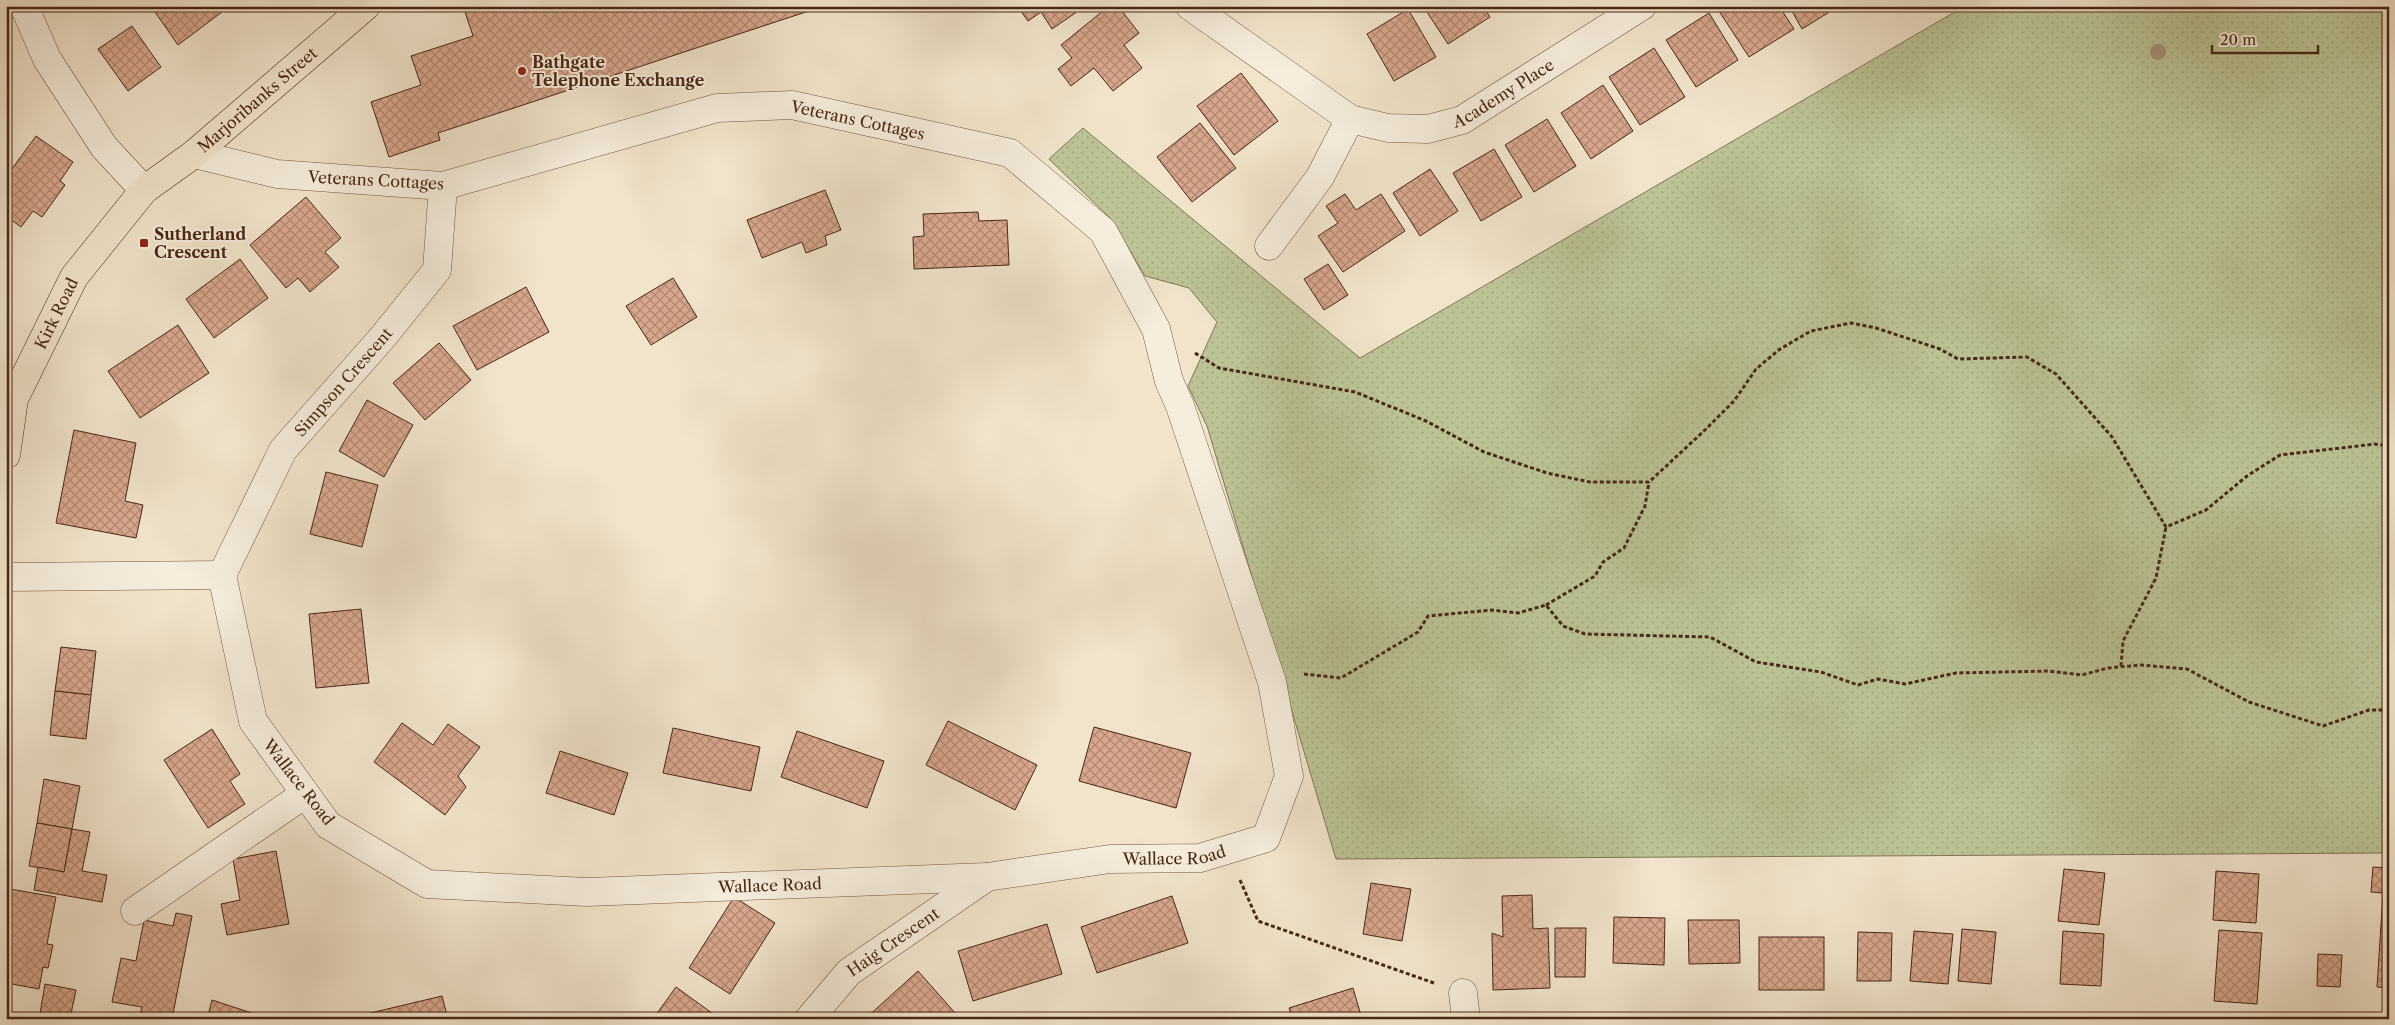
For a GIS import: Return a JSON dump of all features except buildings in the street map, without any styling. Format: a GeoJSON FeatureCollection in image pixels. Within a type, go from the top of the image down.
{"type":"FeatureCollection","features":[{"type":"Feature","properties":{"kind":"main road","name":"Marjoribanks Street"},"geometry":{"type":"LineString","coordinates":[[144,190],[194,154],[366,6]]}},
{"type":"Feature","properties":{"kind":"main road","name":"Kirk Road"},"geometry":{"type":"LineString","coordinates":[[6,455],[14,399],[74,277],[144,190]]}},
{"type":"Feature","properties":{"kind":"street"},"geometry":{"type":"LineString","coordinates":[[24,6],[47,59],[104,146],[144,190]]}},
{"type":"Feature","properties":{"kind":"street","name":"Academy Place"},"geometry":{"type":"LineString","coordinates":[[1190,6],[1350,119],[1388,128],[1428,129],[1462,120],[1642,6]]}},
{"type":"Feature","properties":{"kind":"street","name":"Veterans Cottages"},"geometry":{"type":"LineString","coordinates":[[194,154],[277,174],[444,186],[717,108],[792,105],[1010,153],[1103,231],[1156,329],[1169,381],[1180,406]]}},
{"type":"Feature","properties":{"kind":"street"},"geometry":{"type":"LineString","coordinates":[[1268,246],[1320,177],[1350,119]]}},
{"type":"Feature","properties":{"kind":"street","name":"Simpson Crescent"},"geometry":{"type":"LineString","coordinates":[[222,575],[283,450],[382,338],[437,270],[444,186]]}},
{"type":"Feature","properties":{"kind":"street","name":"Wallace Road"},"geometry":{"type":"LineString","coordinates":[[222,575],[253,721],[328,825],[427,884],[587,892],[986,877],[1110,860],[1200,858],[1266,838],[1288,776],[1272,682],[1180,406]]}},
{"type":"Feature","properties":{"kind":"street"},"geometry":{"type":"LineString","coordinates":[[6,578],[222,575]]}},
{"type":"Feature","properties":{"kind":"street"},"geometry":{"type":"LineString","coordinates":[[135,911],[305,794]]}},
{"type":"Feature","properties":{"kind":"street","name":"Haig Crescent"},"geometry":{"type":"LineString","coordinates":[[809,1019],[849,972],[986,877]]}},
{"type":"Feature","properties":{"kind":"path"},"geometry":{"type":"LineString","coordinates":[[1272,682],[1283,672],[1340,678],[1418,632],[1428,616],[1492,610],[1518,613],[1546,606],[1595,576],[1603,562],[1624,548],[1645,506],[1649,482],[1734,401],[1756,369],[1780,349],[1811,331],[1851,323],[1876,328],[1940,349],[1958,360],[2027,357],[2056,374],[2112,437],[2166,527],[2156,578],[2123,641],[2121,666]]}},
{"type":"Feature","properties":{"kind":"path"},"geometry":{"type":"LineString","coordinates":[[1156,329],[1219,368],[1355,392],[1426,421],[1484,452],[1547,473],[1590,482],[1649,482]]}},
{"type":"Feature","properties":{"kind":"path"},"geometry":{"type":"LineString","coordinates":[[2166,527],[2206,510],[2246,476],[2280,455],[2375,444],[2389,446]]}},
{"type":"Feature","properties":{"kind":"path"},"geometry":{"type":"LineString","coordinates":[[1546,606],[1563,626],[1585,634],[1710,637],[1756,662],[1821,672],[1858,684],[1878,680],[1905,684],[1956,673],[2048,671],[2082,675],[2121,666],[2141,664],[2187,669],[2249,702],[2323,726],[2369,710],[2389,710]]}},
{"type":"Feature","properties":{"kind":"path"},"geometry":{"type":"LineString","coordinates":[[1227,850],[1258,921],[1465,1006]]}},
{"type":"Feature","properties":{"kind":"green space"},"geometry":{"type":"Polygon","coordinates":[[[1965,6],[2389,6],[2389,853],[1336,859],[1207,426],[1188,386],[1217,322],[1189,288],[1145,276],[1111,219],[1049,159],[1083,128],[1360,358],[1965,6]]]}},
{"type":"Feature","properties":{"kind":"place","name":"Bathgate Telephone Exchange"},"geometry":{"type":"Point","coordinates":[522,71]}},
{"type":"Feature","properties":{"kind":"place","name":"Sutherland Crescent"},"geometry":{"type":"Point","coordinates":[144,243]}}]}
